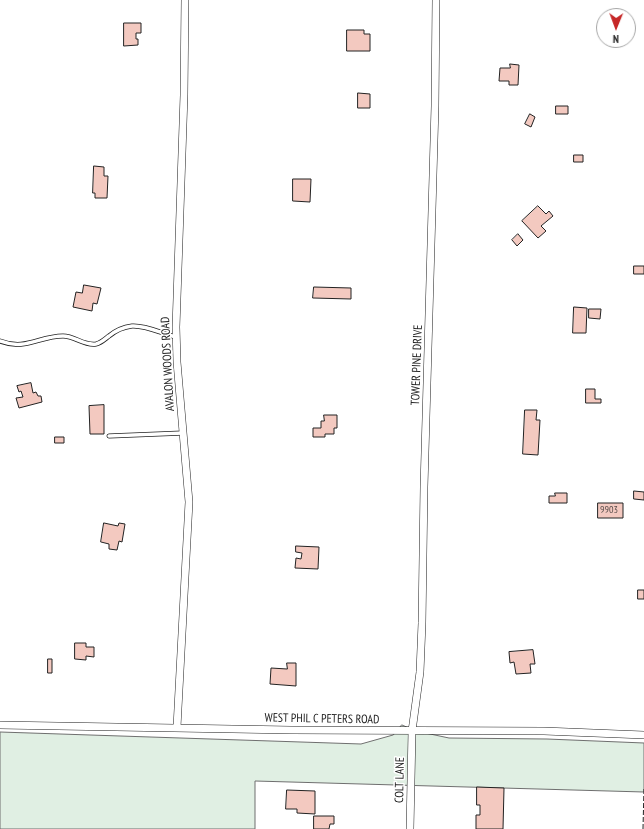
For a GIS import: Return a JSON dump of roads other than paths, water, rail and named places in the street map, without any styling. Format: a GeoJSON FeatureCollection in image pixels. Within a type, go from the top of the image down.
{"type":"FeatureCollection","features":[{"type":"Feature","properties":{"kind":"street","name":"AVALON WOODS ROAD"},"geometry":{"type":"LineString","coordinates":[[177,727],[188,502],[176,337],[184,95],[185,0]]}},
{"type":"Feature","properties":{"kind":"street","name":"TOWER PINE DRIVE"},"geometry":{"type":"LineString","coordinates":[[412,731],[420,672],[422,623],[436,0]]}},
{"type":"Feature","properties":{"kind":"street","name":"WEST PHIL C PETERS ROAD"},"geometry":{"type":"LineString","coordinates":[[0,725],[644,734]]}},
{"type":"Feature","properties":{"kind":"street","name":"COLT LANE"},"geometry":{"type":"LineString","coordinates":[[410,829],[412,731]]}},
{"type":"Feature","properties":{"kind":"lane"},"geometry":{"type":"LineString","coordinates":[[0,341],[21,345],[63,336],[96,344],[120,330],[132,326],[151,329],[176,337]]}},
{"type":"Feature","properties":{"kind":"lane"},"geometry":{"type":"LineString","coordinates":[[109,436],[183,433]]}}]}
